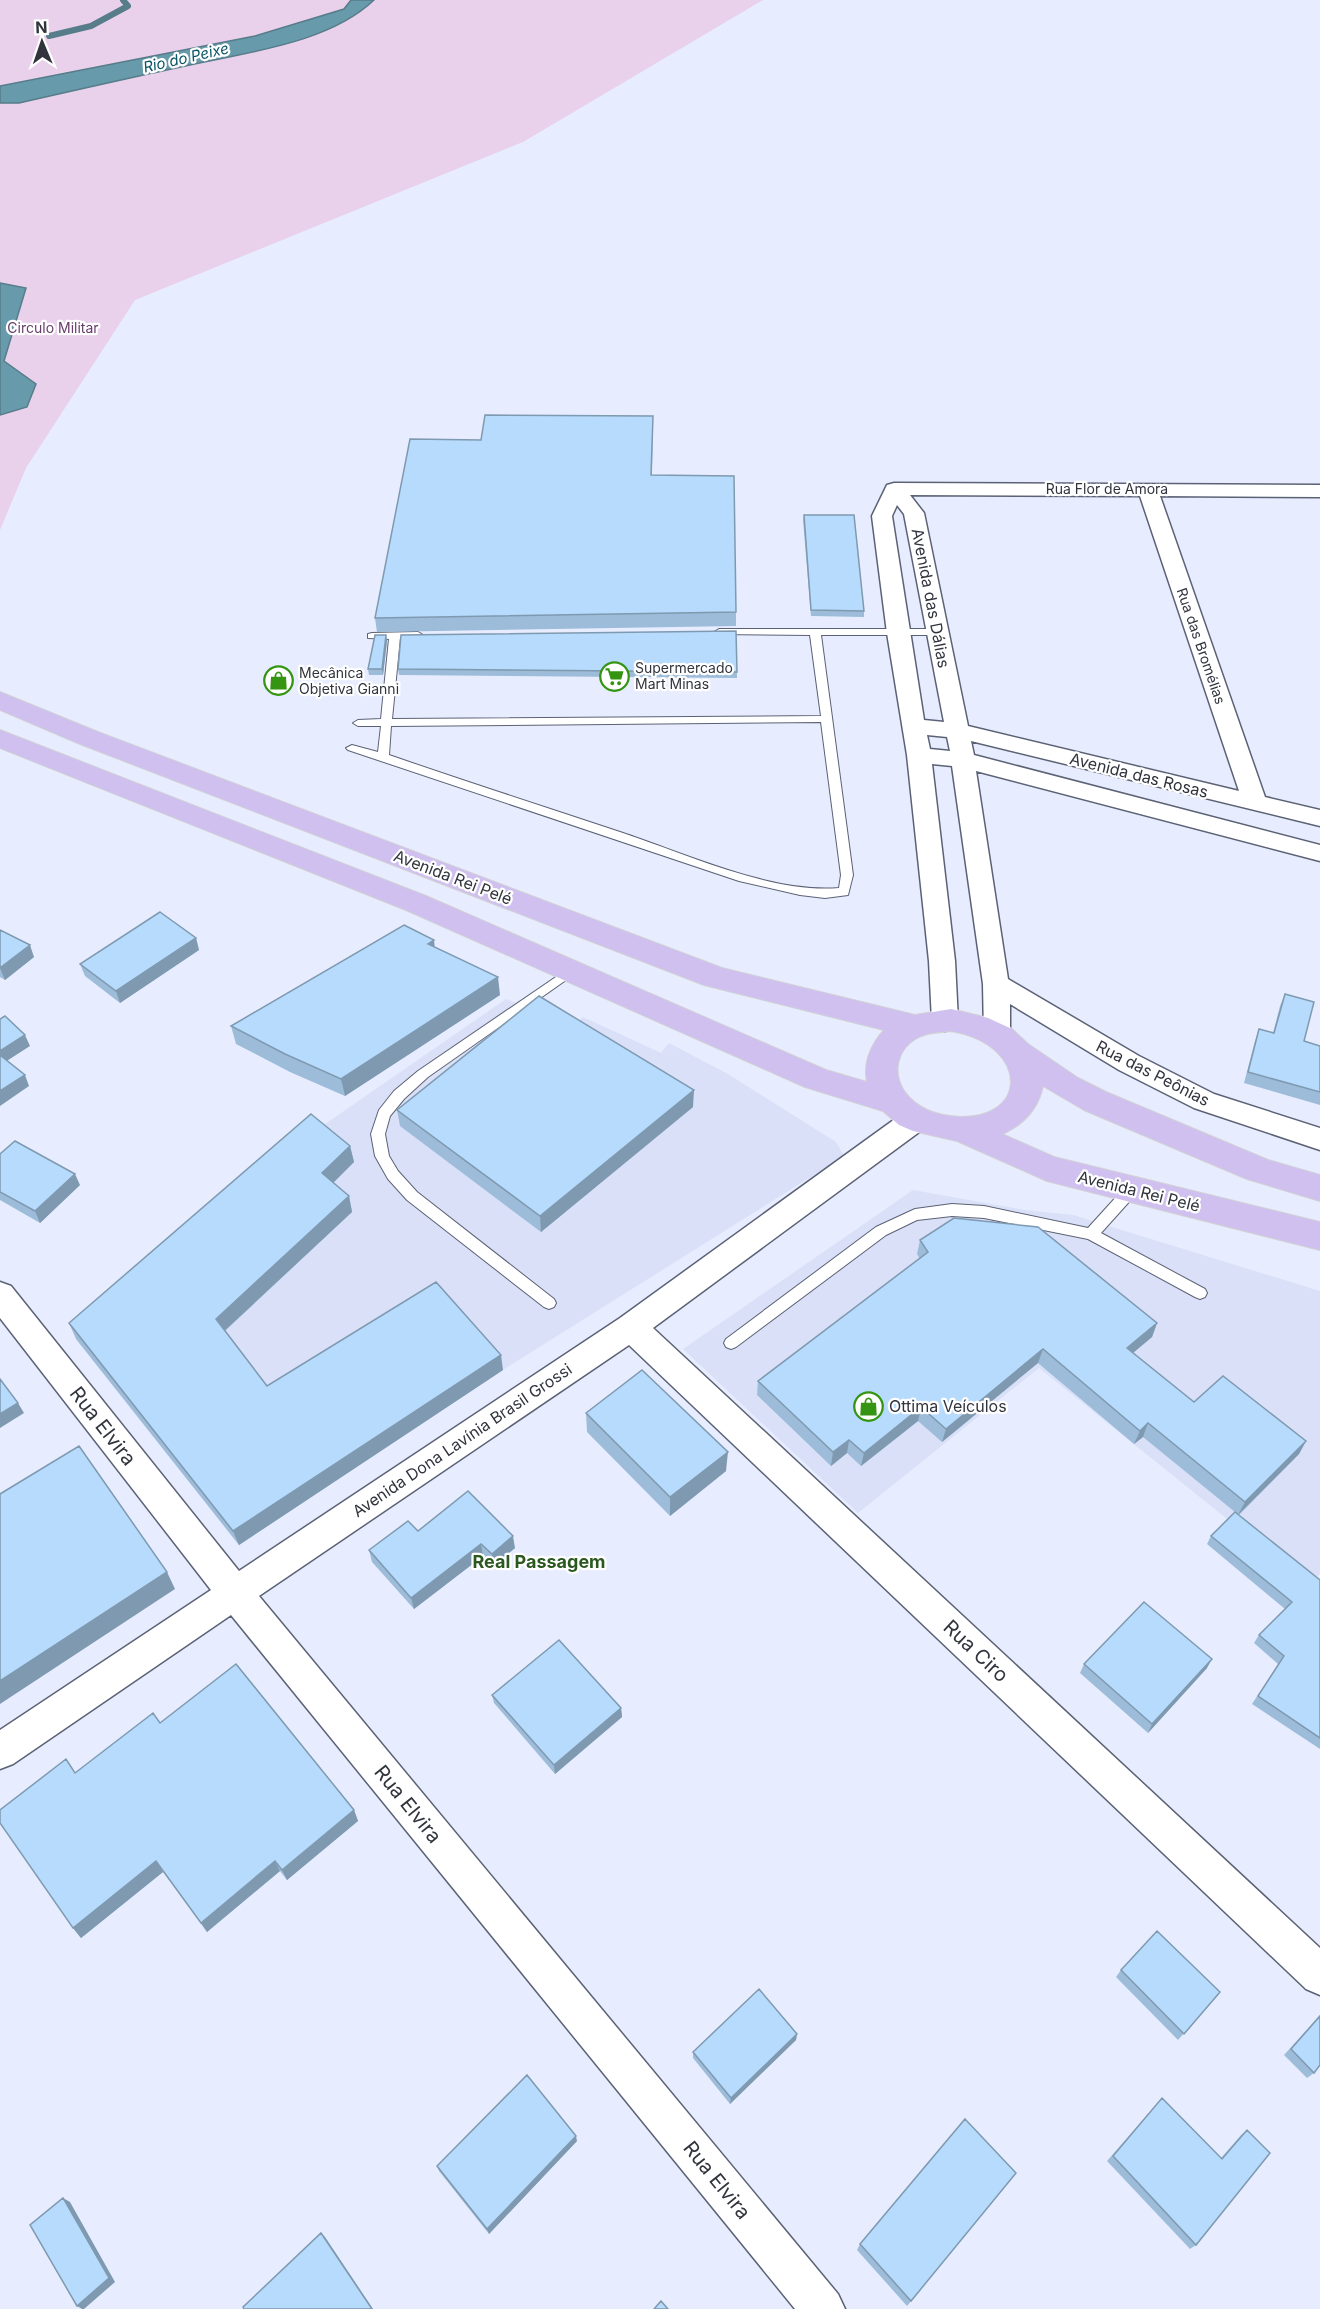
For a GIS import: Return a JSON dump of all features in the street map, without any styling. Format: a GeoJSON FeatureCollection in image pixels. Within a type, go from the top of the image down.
{"type":"FeatureCollection","features":[{"type":"Feature","properties":{"kind":"main road","name":"Avenida Rei Pelé"},"geometry":{"type":"LineString","coordinates":[[0,700],[89,738],[715,976],[914,1026]]}},
{"type":"Feature","properties":{"kind":"main road"},"geometry":{"type":"LineString","coordinates":[[5,744],[416,903],[816,1079],[905,1110],[947,1129],[963,1130],[987,1126],[1007,1117],[1020,1104],[1027,1087],[1026,1070],[1007,1044]]}},
{"type":"Feature","properties":{"kind":"main road"},"geometry":{"type":"LineString","coordinates":[[905,1110],[885,1088],[880,1073],[882,1059],[894,1040],[914,1026],[945,1021],[972,1024],[1007,1044],[1067,1088],[1259,1170],[1320,1188]]}},
{"type":"Feature","properties":{"kind":"main road","name":"Avenida Rei Pelé"},"geometry":{"type":"LineString","coordinates":[[963,1130],[1047,1168],[1320,1236]]}},
{"type":"Feature","properties":{"kind":"street","name":"Rua Flor de Amora"},"geometry":{"type":"LineString","coordinates":[[894,489],[1320,491]]}},
{"type":"Feature","properties":{"kind":"street","name":"Avenida das Dálias"},"geometry":{"type":"LineString","coordinates":[[945,1021],[942,961],[919,755],[898,633],[882,516],[894,489],[914,513],[958,731],[1007,1044]]}},
{"type":"Feature","properties":{"kind":"street","name":"Rua das Bromélias"},"geometry":{"type":"LineString","coordinates":[[1148,489],[1255,804]]}},
{"type":"Feature","properties":{"kind":"street","name":"Avenida das Rosas"},"geometry":{"type":"LineString","coordinates":[[913,726],[958,731],[1320,818]]}},
{"type":"Feature","properties":{"kind":"street","name":"Avenida das Rosas"},"geometry":{"type":"LineString","coordinates":[[919,755],[963,760],[1320,853]]}},
{"type":"Feature","properties":{"kind":"street","name":"Rua das Peônias"},"geometry":{"type":"LineString","coordinates":[[996,984],[1129,1063],[1204,1101],[1320,1139]]}},
{"type":"Feature","properties":{"kind":"street","name":"Avenida Dona Lavínia Brasil Grossi"},"geometry":{"type":"LineString","coordinates":[[0,1751],[631,1327],[905,1110]]}},
{"type":"Feature","properties":{"kind":"street","name":"Rua Elvira"},"geometry":{"type":"LineString","coordinates":[[0,1295],[234,1592],[823,2309]]}},
{"type":"Feature","properties":{"kind":"street","name":"Rua Ciro"},"geometry":{"type":"LineString","coordinates":[[631,1327],[1320,1975]]}},
{"type":"Feature","properties":{"kind":"lane"},"geometry":{"type":"LineString","coordinates":[[702,632],[938,632]]}},
{"type":"Feature","properties":{"kind":"lane"},"geometry":{"type":"LineString","coordinates":[[352,748],[384,756],[449,782],[716,870],[784,887],[835,894],[844,892],[847,875],[815,632]]}},
{"type":"Feature","properties":{"kind":"lane"},"geometry":{"type":"LineString","coordinates":[[384,756],[395,635]]}},
{"type":"Feature","properties":{"kind":"lane"},"geometry":{"type":"LineString","coordinates":[[372,636],[431,635]]}},
{"type":"Feature","properties":{"kind":"lane"},"geometry":{"type":"LineString","coordinates":[[358,723],[827,719]]}},
{"type":"Feature","properties":{"kind":"lane"},"geometry":{"type":"LineString","coordinates":[[549,1303],[412,1196],[393,1175],[382,1156],[378,1134],[384,1114],[399,1095],[423,1074],[572,970]]}},
{"type":"Feature","properties":{"kind":"lane"},"geometry":{"type":"LineString","coordinates":[[1091,1234],[1132,1190]]}},
{"type":"Feature","properties":{"kind":"lane"},"geometry":{"type":"LineString","coordinates":[[731,1343],[881,1231],[915,1215],[952,1210],[984,1212],[1091,1234],[1200,1293]]}},
{"type":"Feature","properties":{"kind":"shaded area"},"geometry":{"type":"Polygon","coordinates":[[[506,999],[541,1013],[567,1030],[583,1017],[661,1053],[669,1043],[728,1074],[836,1142],[844,1156],[503,1370],[239,1545],[76,1339],[315,1131],[506,999]]]}},
{"type":"Feature","properties":{"kind":"shaded area","name":"Ottima Veículos"},"geometry":{"type":"Polygon","coordinates":[[[913,1190],[1025,1210],[1073,1215],[1320,1291],[1320,1574],[1308,1584],[1039,1368],[858,1513],[683,1349],[913,1190]]]}},
{"type":"Feature","properties":{"kind":"green space"},"geometry":{"type":"Polygon","coordinates":[[[0,0],[351,0],[344,9],[255,36],[0,86],[0,0]]]}},
{"type":"Feature","properties":{"kind":"green space","name":"Circulo Militar"},"geometry":{"type":"Polygon","coordinates":[[[374,0],[763,0],[523,142],[135,300],[26,468],[0,530],[0,103],[19,103],[303,38],[347,19],[374,0]]]}},
{"type":"Feature","properties":{"kind":"water","name":"Rio do Peixe"},"geometry":{"type":"Polygon","coordinates":[[[351,0],[374,0],[356,15],[311,36],[287,44],[19,103],[0,103],[0,86],[255,36],[344,9],[351,0]]]}},
{"type":"Feature","properties":{"kind":"water"},"geometry":{"type":"Polygon","coordinates":[[[0,283],[26,288],[4,361],[36,384],[27,407],[0,415],[0,283]]]}},
{"type":"Feature","properties":{"kind":"building"},"geometry":{"type":"Polygon","coordinates":[[[485,415],[653,416],[651,475],[734,476],[736,612],[375,618],[410,439],[481,440],[485,415]]]}},
{"type":"Feature","properties":{"kind":"building"},"geometry":{"type":"Polygon","coordinates":[[[804,515],[854,515],[864,611],[811,610],[804,515]]]}},
{"type":"Feature","properties":{"kind":"building"},"geometry":{"type":"Polygon","coordinates":[[[736,631],[737,672],[398,669],[401,635],[736,631]]]}},
{"type":"Feature","properties":{"kind":"building"},"geometry":{"type":"Polygon","coordinates":[[[375,635],[386,635],[382,669],[368,669],[375,635]]]}},
{"type":"Feature","properties":{"kind":"building"},"geometry":{"type":"Polygon","coordinates":[[[160,912],[196,938],[116,991],[80,964],[160,912]]]}},
{"type":"Feature","properties":{"kind":"building"},"geometry":{"type":"Polygon","coordinates":[[[404,925],[434,940],[428,944],[498,977],[341,1079],[231,1026],[404,925]]]}},
{"type":"Feature","properties":{"kind":"building"},"geometry":{"type":"Polygon","coordinates":[[[0,930],[30,945],[0,968],[0,930]]]}},
{"type":"Feature","properties":{"kind":"building"},"geometry":{"type":"Polygon","coordinates":[[[1285,994],[1314,1002],[1304,1041],[1320,1046],[1320,1092],[1248,1072],[1259,1029],[1274,1033],[1285,994]]]}},
{"type":"Feature","properties":{"kind":"building"},"geometry":{"type":"Polygon","coordinates":[[[539,996],[694,1090],[540,1216],[397,1110],[539,996]]]}},
{"type":"Feature","properties":{"kind":"building"},"geometry":{"type":"Polygon","coordinates":[[[5,1016],[25,1035],[0,1051],[0,1019],[5,1016]]]}},
{"type":"Feature","properties":{"kind":"building"},"geometry":{"type":"Polygon","coordinates":[[[0,1055],[25,1075],[0,1091],[0,1055]]]}},
{"type":"Feature","properties":{"kind":"building"},"geometry":{"type":"Polygon","coordinates":[[[311,1114],[350,1146],[322,1173],[349,1196],[216,1319],[267,1386],[436,1282],[501,1355],[233,1531],[69,1323],[311,1114]]]}},
{"type":"Feature","properties":{"kind":"building"},"geometry":{"type":"Polygon","coordinates":[[[15,1141],[75,1174],[35,1211],[0,1192],[0,1154],[15,1141]]]}},
{"type":"Feature","properties":{"kind":"building"},"geometry":{"type":"Polygon","coordinates":[[[954,1218],[1038,1227],[1157,1323],[1127,1348],[1194,1402],[1223,1376],[1306,1441],[1245,1502],[1148,1423],[1140,1431],[1043,1349],[946,1429],[921,1407],[864,1453],[849,1440],[833,1452],[758,1381],[928,1252],[920,1240],[954,1218]]]}},
{"type":"Feature","properties":{"kind":"building"},"geometry":{"type":"Polygon","coordinates":[[[642,1370],[728,1452],[670,1497],[586,1413],[642,1370]]]}},
{"type":"Feature","properties":{"kind":"building"},"geometry":{"type":"Polygon","coordinates":[[[0,1379],[18,1403],[0,1414],[0,1379]]]}},
{"type":"Feature","properties":{"kind":"building"},"geometry":{"type":"Polygon","coordinates":[[[79,1446],[167,1572],[0,1681],[0,1494],[79,1446]]]}},
{"type":"Feature","properties":{"kind":"building"},"geometry":{"type":"Polygon","coordinates":[[[468,1491],[513,1536],[492,1554],[481,1544],[411,1598],[369,1550],[408,1521],[418,1531],[468,1491]]]}},
{"type":"Feature","properties":{"kind":"building"},"geometry":{"type":"Polygon","coordinates":[[[1235,1512],[1320,1580],[1320,1738],[1258,1696],[1284,1656],[1259,1635],[1292,1602],[1211,1536],[1235,1512]]]}},
{"type":"Feature","properties":{"kind":"building"},"geometry":{"type":"Polygon","coordinates":[[[1144,1602],[1212,1659],[1152,1724],[1084,1664],[1144,1602]]]}},
{"type":"Feature","properties":{"kind":"building"},"geometry":{"type":"Polygon","coordinates":[[[559,1640],[621,1708],[554,1765],[492,1695],[559,1640]]]}},
{"type":"Feature","properties":{"kind":"building"},"geometry":{"type":"Polygon","coordinates":[[[236,1664],[354,1810],[282,1870],[275,1861],[201,1923],[156,1861],[73,1928],[0,1823],[0,1810],[66,1759],[75,1773],[153,1713],[160,1723],[236,1664]]]}},
{"type":"Feature","properties":{"kind":"building"},"geometry":{"type":"Polygon","coordinates":[[[1157,1931],[1220,1992],[1184,2034],[1121,1970],[1157,1931]]]}},
{"type":"Feature","properties":{"kind":"building"},"geometry":{"type":"Polygon","coordinates":[[[759,1989],[797,2034],[731,2098],[693,2052],[759,1989]]]}},
{"type":"Feature","properties":{"kind":"building"},"geometry":{"type":"Polygon","coordinates":[[[1320,2016],[1320,2065],[1314,2073],[1291,2049],[1320,2016]]]}},
{"type":"Feature","properties":{"kind":"building"},"geometry":{"type":"Polygon","coordinates":[[[527,2075],[576,2136],[487,2229],[437,2166],[527,2075]]]}},
{"type":"Feature","properties":{"kind":"building"},"geometry":{"type":"Polygon","coordinates":[[[1162,2098],[1222,2159],[1247,2130],[1270,2153],[1196,2245],[1113,2156],[1162,2098]]]}},
{"type":"Feature","properties":{"kind":"building"},"geometry":{"type":"Polygon","coordinates":[[[965,2119],[1016,2173],[911,2301],[860,2244],[965,2119]]]}},
{"type":"Feature","properties":{"kind":"building"},"geometry":{"type":"Polygon","coordinates":[[[63,2198],[109,2278],[77,2306],[30,2225],[63,2198]]]}},
{"type":"Feature","properties":{"kind":"building"},"geometry":{"type":"Polygon","coordinates":[[[321,2233],[372,2309],[244,2309],[243,2307],[321,2233]]]}},
{"type":"Feature","properties":{"kind":"building"},"geometry":{"type":"Polygon","coordinates":[[[661,2301],[668,2309],[654,2309],[661,2301]]]}},
{"type":"Feature","properties":{"kind":"waterway"},"geometry":{"type":"LineString","coordinates":[[49,36],[91,26],[128,6],[123,0]]}},
{"type":"Feature","properties":{"kind":"place","name":"Supermercado Mart Minas"},"geometry":{"type":"Point","coordinates":[614,676]}},
{"type":"Feature","properties":{"kind":"place","name":"Mecânica Objetiva Gianni"},"geometry":{"type":"Point","coordinates":[278,681]}},
{"type":"Feature","properties":{"kind":"place","name":"Ottima Veículos"},"geometry":{"type":"Point","coordinates":[868,1406]}},
{"type":"Feature","properties":{"kind":"district","name":"Real Passagem"},"geometry":{"type":"Point","coordinates":[539,1562]}}]}
